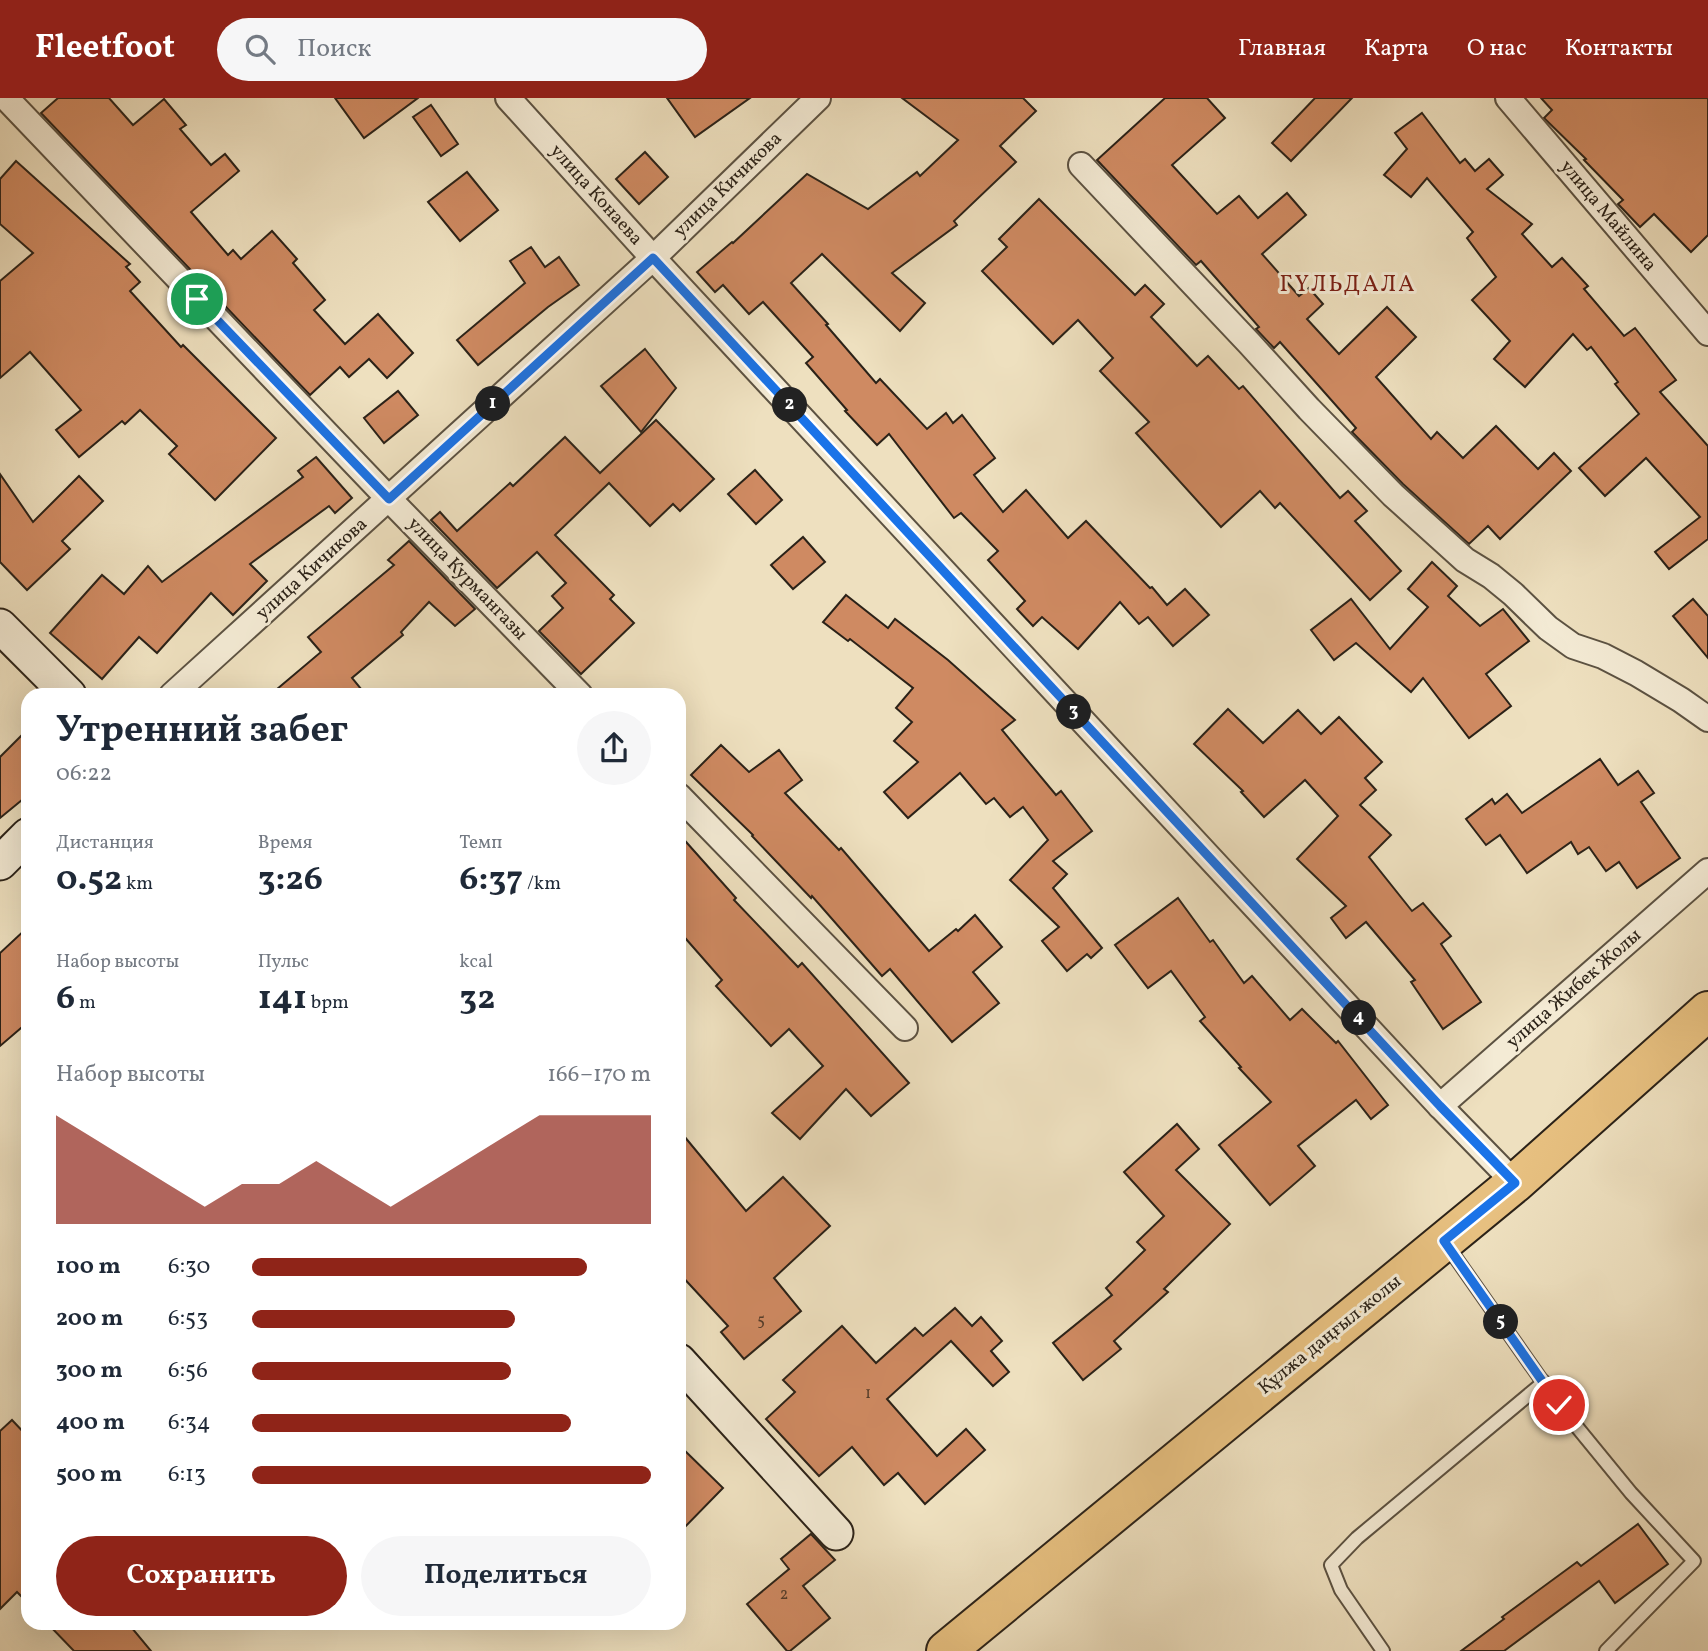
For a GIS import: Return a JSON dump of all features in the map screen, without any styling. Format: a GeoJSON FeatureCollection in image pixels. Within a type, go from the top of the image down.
{"type":"FeatureCollection","features":[{"type":"Feature","properties":{"kind":"main road","name":"Құлжа даңғыл жолы"},"geometry":{"type":"LineString","coordinates":[[946,1651],[1515,1183],[1708,1011]]}},
{"type":"Feature","properties":{"kind":"street","name":"улица Курмангазы"},"geometry":{"type":"LineString","coordinates":[[6,98],[573,688]]}},
{"type":"Feature","properties":{"kind":"street","name":"улица Конаева"},"geometry":{"type":"LineString","coordinates":[[508,98],[653,258],[1440,1106],[1515,1183]]}},
{"type":"Feature","properties":{"kind":"street","name":"улица Кичикова"},"geometry":{"type":"LineString","coordinates":[[180,688],[653,258],[818,98]]}},
{"type":"Feature","properties":{"kind":"street","name":"улица Майлина"},"geometry":{"type":"LineString","coordinates":[[1508,98],[1708,333]]}},
{"type":"Feature","properties":{"kind":"street"},"geometry":{"type":"LineString","coordinates":[[1081,165],[1308,409],[1393,495],[1465,560],[1491,576],[1548,628],[1573,646],[1603,656],[1636,673],[1708,719]]}},
{"type":"Feature","properties":{"kind":"street"},"geometry":{"type":"LineString","coordinates":[[0,626],[62,688]]}},
{"type":"Feature","properties":{"kind":"street"},"geometry":{"type":"LineString","coordinates":[[686,803],[905,1028]]}},
{"type":"Feature","properties":{"kind":"street"},"geometry":{"type":"LineString","coordinates":[[0,863],[21,842]]}},
{"type":"Feature","properties":{"kind":"street","name":"улица Жибек Жолы"},"geometry":{"type":"LineString","coordinates":[[1440,1106],[1708,871]]}},
{"type":"Feature","properties":{"kind":"street"},"geometry":{"type":"LineString","coordinates":[[686,1369],[836,1532]]}},
{"type":"Feature","properties":{"kind":"lane"},"geometry":{"type":"LineString","coordinates":[[1444,1241],[1559,1405],[1631,1493],[1694,1561],[1606,1651]]}},
{"type":"Feature","properties":{"kind":"lane"},"geometry":{"type":"LineString","coordinates":[[1383,1651],[1341,1590],[1331,1565],[1357,1538],[1544,1382]]}},
{"type":"Feature","properties":{"kind":"building"},"geometry":{"type":"Polygon","coordinates":[[[58,98],[109,98],[133,125],[164,99],[186,125],[180,129],[211,165],[225,154],[239,171],[191,212],[228,255],[233,250],[241,259],[272,231],[297,259],[293,263],[325,300],[314,310],[345,344],[378,314],[413,353],[387,378],[369,359],[349,377],[340,367],[310,395],[41,113],[58,98]]]}},
{"type":"Feature","properties":{"kind":"building"},"geometry":{"type":"Polygon","coordinates":[[[335,98],[418,98],[364,138],[335,98]]]}},
{"type":"Feature","properties":{"kind":"building"},"geometry":{"type":"Polygon","coordinates":[[[667,98],[750,98],[695,137],[667,98]]]}},
{"type":"Feature","properties":{"kind":"building"},"geometry":{"type":"Polygon","coordinates":[[[902,98],[1023,98],[1036,111],[1000,146],[1016,162],[954,221],[957,225],[892,273],[925,303],[900,331],[822,254],[791,283],[876,383],[880,379],[927,429],[946,413],[953,423],[962,415],[995,458],[974,475],[1003,512],[1026,490],[1068,538],[1086,521],[1167,605],[1185,589],[1209,615],[1173,646],[1148,617],[1139,624],[1120,602],[1078,649],[1042,617],[1033,626],[1017,609],[1025,601],[988,560],[998,551],[961,513],[954,518],[889,434],[877,445],[806,363],[813,357],[763,302],[749,314],[723,285],[715,292],[697,272],[733,243],[807,174],[868,209],[917,172],[920,176],[958,140],[902,98]]]}},
{"type":"Feature","properties":{"kind":"building"},"geometry":{"type":"Polygon","coordinates":[[[1165,98],[1207,98],[1225,118],[1172,165],[1217,214],[1239,196],[1258,218],[1287,193],[1306,215],[1262,254],[1299,296],[1309,288],[1323,304],[1307,319],[1339,354],[1387,307],[1416,337],[1376,377],[1431,439],[1437,432],[1463,458],[1496,426],[1538,469],[1554,453],[1571,471],[1500,539],[1488,526],[1469,544],[1403,484],[1352,432],[1356,428],[1280,342],[1274,348],[1201,261],[1196,265],[1097,160],[1165,98]]]}},
{"type":"Feature","properties":{"kind":"building"},"geometry":{"type":"Polygon","coordinates":[[[1315,98],[1352,98],[1291,161],[1272,143],[1315,98]]]}},
{"type":"Feature","properties":{"kind":"building"},"geometry":{"type":"Polygon","coordinates":[[[1541,98],[1708,98],[1708,235],[1691,252],[1654,214],[1640,227],[1618,204],[1623,200],[1544,118],[1552,110],[1541,98]]]}},
{"type":"Feature","properties":{"kind":"building"},"geometry":{"type":"Polygon","coordinates":[[[431,105],[458,144],[441,156],[413,117],[431,105]]]}},
{"type":"Feature","properties":{"kind":"building"},"geometry":{"type":"Polygon","coordinates":[[[1422,113],[1460,163],[1465,159],[1475,171],[1489,159],[1503,175],[1487,189],[1532,224],[1522,234],[1552,267],[1562,258],[1588,286],[1584,289],[1624,336],[1635,328],[1676,380],[1660,392],[1708,446],[1708,539],[1669,569],[1655,552],[1700,517],[1646,458],[1605,496],[1579,468],[1639,414],[1615,384],[1618,382],[1591,347],[1587,350],[1573,334],[1525,387],[1494,359],[1510,341],[1472,300],[1496,277],[1467,238],[1473,232],[1427,178],[1411,197],[1384,175],[1407,149],[1395,133],[1422,113]]]}},
{"type":"Feature","properties":{"kind":"building"},"geometry":{"type":"Polygon","coordinates":[[[645,152],[668,177],[639,204],[616,179],[645,152]]]}},
{"type":"Feature","properties":{"kind":"building"},"geometry":{"type":"Polygon","coordinates":[[[16,161],[130,264],[126,267],[140,282],[130,291],[181,347],[183,345],[276,438],[215,500],[169,454],[177,446],[140,410],[125,424],[122,421],[79,457],[56,430],[81,410],[30,352],[0,378],[0,281],[33,253],[0,224],[0,179],[16,161]]]}},
{"type":"Feature","properties":{"kind":"building"},"geometry":{"type":"Polygon","coordinates":[[[467,172],[498,210],[460,241],[428,202],[467,172]]]}},
{"type":"Feature","properties":{"kind":"building"},"geometry":{"type":"Polygon","coordinates":[[[1039,199],[1135,295],[1145,285],[1164,304],[1151,317],[1197,366],[1208,356],[1239,389],[1243,386],[1340,498],[1348,491],[1367,511],[1355,521],[1401,571],[1370,600],[1280,503],[1275,508],[1260,491],[1221,527],[1136,433],[1149,422],[1100,371],[1113,358],[1078,320],[1053,344],[982,271],[1007,247],[999,239],[1039,199]]]}},
{"type":"Feature","properties":{"kind":"building"},"geometry":{"type":"Polygon","coordinates":[[[531,247],[545,267],[559,257],[579,285],[478,365],[457,340],[525,283],[510,261],[531,247]]]}},
{"type":"Feature","properties":{"kind":"building"},"geometry":{"type":"Polygon","coordinates":[[[645,349],[676,388],[641,432],[601,386],[645,349]]]}},
{"type":"Feature","properties":{"kind":"building"},"geometry":{"type":"Polygon","coordinates":[[[398,391],[418,415],[384,443],[364,418],[398,391]]]}},
{"type":"Feature","properties":{"kind":"building"},"geometry":{"type":"Polygon","coordinates":[[[656,420],[714,479],[680,511],[673,504],[650,526],[609,483],[555,535],[614,595],[610,599],[634,623],[581,674],[539,631],[563,608],[552,596],[566,583],[537,552],[497,588],[431,520],[440,512],[457,531],[510,483],[513,486],[565,437],[600,473],[656,420]]]}},
{"type":"Feature","properties":{"kind":"building"},"geometry":{"type":"Polygon","coordinates":[[[316,457],[352,498],[335,513],[329,506],[250,564],[267,581],[233,615],[211,593],[157,653],[139,637],[102,679],[50,633],[102,575],[124,594],[148,566],[162,582],[303,477],[298,471],[316,457]]]}},
{"type":"Feature","properties":{"kind":"building"},"geometry":{"type":"Polygon","coordinates":[[[755,470],[782,500],[756,524],[728,494],[755,470]]]}},
{"type":"Feature","properties":{"kind":"building"},"geometry":{"type":"Polygon","coordinates":[[[0,474],[33,522],[79,476],[103,501],[62,541],[70,549],[27,590],[0,562],[0,474]]]}},
{"type":"Feature","properties":{"kind":"building"},"geometry":{"type":"Polygon","coordinates":[[[803,537],[825,562],[793,589],[771,565],[803,537]]]}},
{"type":"Feature","properties":{"kind":"building"},"geometry":{"type":"Polygon","coordinates":[[[409,541],[475,609],[455,626],[429,602],[401,632],[403,635],[352,678],[360,688],[278,688],[321,652],[308,637],[394,565],[388,560],[409,541]]]}},
{"type":"Feature","properties":{"kind":"building"},"geometry":{"type":"Polygon","coordinates":[[[1432,562],[1457,586],[1448,596],[1480,626],[1503,609],[1529,641],[1486,674],[1511,706],[1469,738],[1423,678],[1411,692],[1356,643],[1334,660],[1311,630],[1351,599],[1390,649],[1428,607],[1408,589],[1432,562]]]}},
{"type":"Feature","properties":{"kind":"building"},"geometry":{"type":"Polygon","coordinates":[[[846,595],[888,628],[895,619],[948,660],[1015,720],[1002,730],[1056,795],[1061,791],[1092,831],[1053,861],[1067,874],[1053,888],[1102,948],[1091,958],[1087,954],[1067,971],[1042,941],[1059,927],[1010,880],[1048,840],[1023,807],[1010,817],[994,798],[986,804],[960,773],[908,818],[884,792],[918,762],[894,741],[912,722],[896,708],[913,688],[850,639],[848,641],[823,622],[846,595]]]}},
{"type":"Feature","properties":{"kind":"building"},"geometry":{"type":"Polygon","coordinates":[[[1693,599],[1708,616],[1708,658],[1673,616],[1693,599]]]}},
{"type":"Feature","properties":{"kind":"building"},"geometry":{"type":"Polygon","coordinates":[[[1228,709],[1263,743],[1298,710],[1321,734],[1339,717],[1382,762],[1365,778],[1376,790],[1360,805],[1391,835],[1369,857],[1412,911],[1423,903],[1451,936],[1441,944],[1481,1002],[1443,1029],[1411,982],[1415,980],[1366,922],[1346,938],[1331,918],[1346,906],[1297,859],[1338,816],[1305,780],[1264,817],[1241,792],[1243,791],[1194,744],[1228,709]]]}},
{"type":"Feature","properties":{"kind":"building"},"geometry":{"type":"Polygon","coordinates":[[[21,736],[21,801],[0,818],[0,757],[21,736]]]}},
{"type":"Feature","properties":{"kind":"building"},"geometry":{"type":"Polygon","coordinates":[[[721,745],[749,772],[779,750],[802,780],[785,793],[839,850],[841,848],[929,951],[956,929],[958,931],[975,915],[1002,947],[973,972],[999,1003],[952,1042],[890,969],[882,976],[812,896],[811,898],[753,835],[691,775],[721,745]]]}},
{"type":"Feature","properties":{"kind":"building"},"geometry":{"type":"Polygon","coordinates":[[[1600,759],[1618,785],[1638,771],[1654,793],[1641,802],[1680,858],[1637,888],[1619,862],[1606,871],[1589,847],[1578,854],[1571,842],[1527,873],[1500,835],[1486,845],[1466,819],[1492,799],[1495,804],[1507,794],[1522,813],[1600,759]]]}},
{"type":"Feature","properties":{"kind":"building"},"geometry":{"type":"Polygon","coordinates":[[[686,842],[736,898],[734,900],[798,967],[802,963],[909,1083],[871,1116],[846,1089],[800,1139],[772,1113],[823,1066],[789,1029],[771,1046],[716,986],[722,980],[686,939],[686,842]]]}},
{"type":"Feature","properties":{"kind":"building"},"geometry":{"type":"Polygon","coordinates":[[[1178,898],[1244,983],[1252,976],[1290,1020],[1302,1009],[1336,1043],[1338,1041],[1388,1105],[1371,1119],[1356,1100],[1298,1146],[1315,1166],[1270,1205],[1219,1145],[1271,1102],[1200,1021],[1205,1017],[1171,971],[1148,988],[1115,945],[1178,898]]]}},
{"type":"Feature","properties":{"kind":"building"},"geometry":{"type":"Polygon","coordinates":[[[21,934],[21,1028],[0,1046],[0,953],[21,934]]]}},
{"type":"Feature","properties":{"kind":"building"},"geometry":{"type":"Polygon","coordinates":[[[1177,1124],[1199,1149],[1176,1170],[1230,1224],[1164,1289],[1168,1292],[1114,1341],[1121,1349],[1083,1380],[1053,1343],[1112,1295],[1106,1288],[1145,1250],[1137,1242],[1164,1216],[1124,1172],[1177,1124]]]}},
{"type":"Feature","properties":{"kind":"building"},"geometry":{"type":"Polygon","coordinates":[[[686,1138],[746,1211],[783,1177],[830,1226],[774,1278],[801,1311],[744,1359],[721,1332],[728,1326],[686,1281],[686,1138]]]}},
{"type":"Feature","properties":{"kind":"building"},"geometry":{"type":"Polygon","coordinates":[[[955,1308],[972,1326],[981,1317],[1002,1341],[991,1351],[1009,1372],[993,1386],[951,1341],[887,1399],[937,1456],[966,1429],[985,1450],[925,1504],[898,1473],[884,1485],[852,1447],[819,1476],[766,1419],[795,1392],[783,1380],[842,1326],[876,1363],[915,1328],[923,1336],[955,1308]]]}},
{"type":"Feature","properties":{"kind":"building"},"geometry":{"type":"Polygon","coordinates":[[[12,1420],[21,1430],[21,1596],[17,1592],[0,1609],[0,1431],[12,1420]]]}},
{"type":"Feature","properties":{"kind":"building"},"geometry":{"type":"Polygon","coordinates":[[[686,1452],[723,1488],[686,1526],[686,1452]]]}},
{"type":"Feature","properties":{"kind":"building"},"geometry":{"type":"Polygon","coordinates":[[[1638,1524],[1668,1564],[1615,1603],[1599,1581],[1504,1651],[1461,1651],[1577,1562],[1581,1566],[1638,1524]]]}},
{"type":"Feature","properties":{"kind":"building"},"geometry":{"type":"Polygon","coordinates":[[[811,1534],[835,1560],[803,1586],[830,1618],[787,1651],[747,1604],[789,1569],[781,1559],[811,1534]]]}},
{"type":"Feature","properties":{"kind":"building"},"geometry":{"type":"Polygon","coordinates":[[[54,1630],[134,1630],[151,1651],[74,1651],[54,1630]]]}},
{"type":"Feature","properties":{"kind":"district","name":"ГҮЛЬДАЛА"},"geometry":{"type":"Point","coordinates":[1348,285]}},
{"type":"Feature","properties":{"kind":"route"},"geometry":{"type":"LineString","coordinates":[[197,299],[389,499],[653,258],[1440,1106],[1515,1183],[1444,1241],[1559,1405]]}}]}
